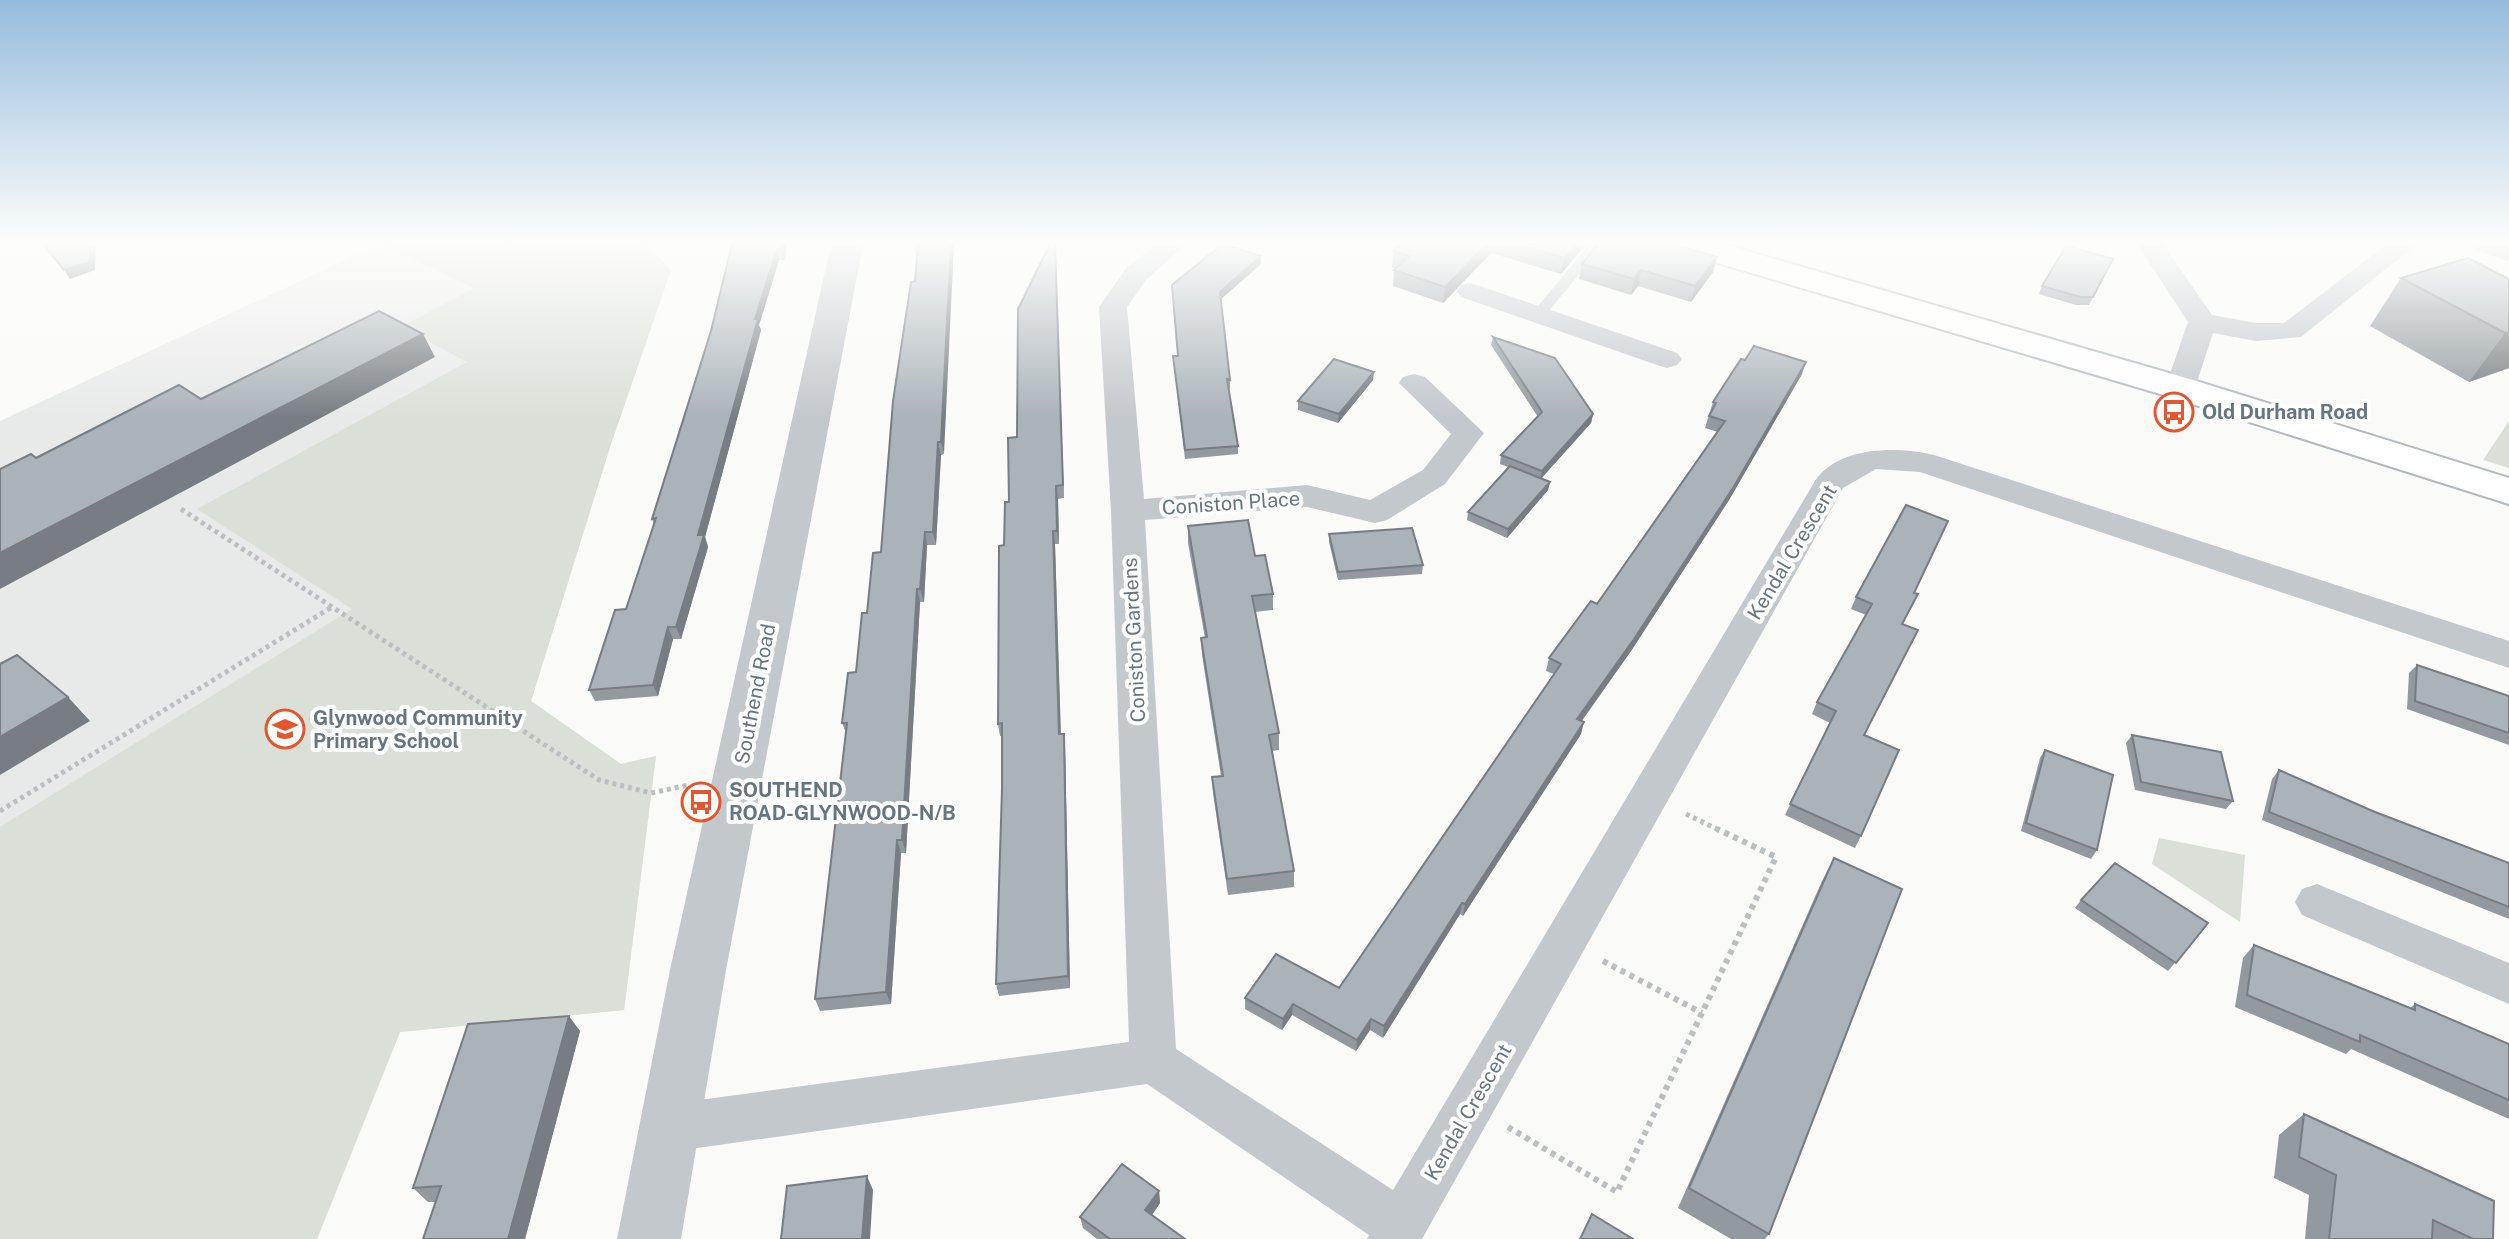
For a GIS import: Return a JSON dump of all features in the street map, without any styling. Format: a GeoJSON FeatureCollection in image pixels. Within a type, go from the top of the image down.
{"type":"FeatureCollection","features":[{"type":"Feature","properties":{"kind":"main road"},"geometry":{"type":"LineString","coordinates":[[1886,302],[2180,388],[2509,491]]}},
{"type":"Feature","properties":{"kind":"street","name":"Southend Road"},"geometry":{"type":"LineString","coordinates":[[649,1239],[835,302]]}},
{"type":"Feature","properties":{"kind":"street","name":"Coniston Gardens"},"geometry":{"type":"LineString","coordinates":[[1117,302],[1113,307],[1128,511],[1153,1061]]}},
{"type":"Feature","properties":{"kind":"street"},"geometry":{"type":"LineString","coordinates":[[1501,302],[1667,359]]}},
{"type":"Feature","properties":{"kind":"street"},"geometry":{"type":"LineString","coordinates":[[2189,302],[2202,322],[2256,332],[2291,331],[2329,302]]}},
{"type":"Feature","properties":{"kind":"street"},"geometry":{"type":"LineString","coordinates":[[2180,388],[2202,322]]}},
{"type":"Feature","properties":{"kind":"street","name":"Coniston Place"},"geometry":{"type":"LineString","coordinates":[[1128,511],[1307,496],[1375,512],[1434,477],[1468,433],[1414,383]]}},
{"type":"Feature","properties":{"kind":"street","name":"Kendal Crescent"},"geometry":{"type":"LineString","coordinates":[[1397,1232],[1473,1107],[1831,481],[1870,459],[1923,462],[2509,655]]}},
{"type":"Feature","properties":{"kind":"street"},"geometry":{"type":"LineString","coordinates":[[2317,902],[2509,984]]}},
{"type":"Feature","properties":{"kind":"street"},"geometry":{"type":"LineString","coordinates":[[670,1128],[1153,1061],[1397,1232]]}},
{"type":"Feature","properties":{"kind":"lane"},"geometry":{"type":"LineString","coordinates":[[1538,315],[1549,302]]}},
{"type":"Feature","properties":{"kind":"path"},"geometry":{"type":"LineString","coordinates":[[181,509],[599,780],[651,793],[739,775]]}},
{"type":"Feature","properties":{"kind":"path"},"geometry":{"type":"LineString","coordinates":[[0,811],[332,607]]}},
{"type":"Feature","properties":{"kind":"path"},"geometry":{"type":"LineString","coordinates":[[1473,1107],[1617,1192],[1776,857],[1650,797]]}},
{"type":"Feature","properties":{"kind":"path"},"geometry":{"type":"LineString","coordinates":[[1566,941],[1702,1013]]}},
{"type":"Feature","properties":{"kind":"shaded area","name":"Glynwood Community Primary School"},"geometry":{"type":"Polygon","coordinates":[[[255,302],[660,302],[611,444],[531,701],[621,764],[656,756],[624,1010],[400,1032],[317,1239],[0,1239],[0,421],[255,302]]]}},
{"type":"Feature","properties":{"kind":"shaded area","name":"Glynwood Community Primary School"},"geometry":{"type":"Polygon","coordinates":[[[448,302],[660,302],[611,444],[531,701],[621,764],[656,756],[624,1010],[400,1032],[317,1239],[0,1239],[0,827],[352,609],[197,509],[467,362],[401,327],[448,302]]]}},
{"type":"Feature","properties":{"kind":"shaded area"},"geometry":{"type":"Polygon","coordinates":[[[2509,421],[2509,468],[2483,460],[2509,421]]]}},
{"type":"Feature","properties":{"kind":"shaded area"},"geometry":{"type":"Polygon","coordinates":[[[2159,838],[2245,855],[2240,922],[2152,864],[2159,838]]]}},
{"type":"Feature","properties":{"kind":"building"},"geometry":{"type":"Polygon","coordinates":[[[718,302],[760,302],[698,535],[704,535],[676,627],[668,627],[653,685],[589,690],[615,610],[626,609],[718,302]]]}},
{"type":"Feature","properties":{"kind":"building"},"geometry":{"type":"Polygon","coordinates":[[[908,302],[948,302],[933,532],[925,532],[920,589],[917,589],[902,840],[897,840],[886,992],[815,999],[847,723],[842,723],[848,673],[856,672],[862,613],[867,613],[873,553],[881,552],[893,401],[908,302]]]}},
{"type":"Feature","properties":{"kind":"building"},"geometry":{"type":"Polygon","coordinates":[[[1022,302],[1057,302],[1063,485],[1056,486],[1057,531],[1053,531],[1059,734],[1064,734],[1068,976],[996,984],[1002,789],[1002,723],[998,724],[999,546],[1004,545],[1005,502],[1009,502],[1008,438],[1017,437],[1018,309],[1022,302]]]}},
{"type":"Feature","properties":{"kind":"building"},"geometry":{"type":"Polygon","coordinates":[[[1173,302],[1221,302],[1230,380],[1227,379],[1238,446],[1185,450],[1173,356],[1178,356],[1173,302]]]}},
{"type":"Feature","properties":{"kind":"building"},"geometry":{"type":"Polygon","coordinates":[[[2446,302],[2509,302],[2509,332],[2505,333],[2446,302]]]}},
{"type":"Feature","properties":{"kind":"building"},"geometry":{"type":"Polygon","coordinates":[[[379,311],[423,334],[0,553],[0,469],[31,454],[36,458],[179,385],[201,399],[379,311]]]}},
{"type":"Feature","properties":{"kind":"building"},"geometry":{"type":"Polygon","coordinates":[[[1493,337],[1555,358],[1593,414],[1542,471],[1501,455],[1542,412],[1493,337]]]}},
{"type":"Feature","properties":{"kind":"building"},"geometry":{"type":"Polygon","coordinates":[[[1754,346],[1806,362],[1733,488],[1634,639],[1577,719],[1584,722],[1465,904],[1462,903],[1384,1026],[1371,1019],[1357,1040],[1293,1004],[1283,1019],[1245,998],[1276,954],[1339,988],[1561,664],[1549,658],[1591,601],[1597,604],[1725,421],[1709,416],[1716,403],[1713,402],[1741,359],[1745,360],[1754,346]]]}},
{"type":"Feature","properties":{"kind":"building"},"geometry":{"type":"Polygon","coordinates":[[[1334,359],[1374,372],[1339,414],[1298,401],[1334,359]]]}},
{"type":"Feature","properties":{"kind":"building"},"geometry":{"type":"Polygon","coordinates":[[[1510,466],[1550,482],[1508,529],[1468,512],[1510,466]]]}},
{"type":"Feature","properties":{"kind":"building"},"geometry":{"type":"Polygon","coordinates":[[[1906,505],[1948,521],[1902,624],[1918,630],[1864,735],[1899,750],[1861,836],[1790,804],[1836,711],[1817,702],[1872,604],[1856,597],[1906,505]]]}},
{"type":"Feature","properties":{"kind":"building"},"geometry":{"type":"Polygon","coordinates":[[[1248,520],[1255,556],[1265,555],[1273,594],[1252,596],[1279,733],[1269,735],[1294,871],[1227,879],[1212,777],[1223,776],[1201,638],[1207,637],[1188,526],[1248,520]]]}},
{"type":"Feature","properties":{"kind":"building"},"geometry":{"type":"Polygon","coordinates":[[[1412,528],[1423,565],[1338,572],[1329,534],[1412,528]]]}},
{"type":"Feature","properties":{"kind":"building"},"geometry":{"type":"Polygon","coordinates":[[[17,655],[68,697],[0,737],[0,664],[17,655]]]}},
{"type":"Feature","properties":{"kind":"building"},"geometry":{"type":"Polygon","coordinates":[[[2417,665],[2509,696],[2509,733],[2415,701],[2417,665]]]}},
{"type":"Feature","properties":{"kind":"building"},"geometry":{"type":"Polygon","coordinates":[[[2132,735],[2221,752],[2233,801],[2141,782],[2132,735]]]}},
{"type":"Feature","properties":{"kind":"building"},"geometry":{"type":"Polygon","coordinates":[[[2045,750],[2113,775],[2097,850],[2026,823],[2045,750]]]}},
{"type":"Feature","properties":{"kind":"building"},"geometry":{"type":"Polygon","coordinates":[[[2279,770],[2375,812],[2509,863],[2509,907],[2269,812],[2279,770]]]}},
{"type":"Feature","properties":{"kind":"building"},"geometry":{"type":"Polygon","coordinates":[[[1834,858],[1902,889],[1769,1234],[1689,1188],[1834,858]]]}},
{"type":"Feature","properties":{"kind":"building"},"geometry":{"type":"Polygon","coordinates":[[[2115,863],[2208,923],[2176,963],[2081,900],[2115,863]]]}},
{"type":"Feature","properties":{"kind":"building"},"geometry":{"type":"Polygon","coordinates":[[[2254,945],[2415,1010],[2415,1004],[2509,1044],[2509,1100],[2360,1035],[2360,1042],[2247,995],[2254,945]]]}},
{"type":"Feature","properties":{"kind":"building"},"geometry":{"type":"Polygon","coordinates":[[[569,1016],[508,1239],[423,1239],[441,1186],[413,1188],[468,1024],[569,1016]]]}},
{"type":"Feature","properties":{"kind":"building"},"geometry":{"type":"Polygon","coordinates":[[[2304,1114],[2494,1201],[2493,1239],[2473,1239],[2433,1220],[2432,1239],[2329,1239],[2336,1175],[2299,1157],[2304,1114]]]}},
{"type":"Feature","properties":{"kind":"building"},"geometry":{"type":"Polygon","coordinates":[[[1122,1164],[1159,1191],[1145,1210],[1185,1239],[1110,1239],[1080,1217],[1122,1164]]]}},
{"type":"Feature","properties":{"kind":"building"},"geometry":{"type":"Polygon","coordinates":[[[867,1176],[862,1239],[781,1239],[787,1186],[867,1176]]]}},
{"type":"Feature","properties":{"kind":"building"},"geometry":{"type":"Polygon","coordinates":[[[1592,1214],[1633,1239],[1580,1239],[1592,1214]]]}},
{"type":"Feature","properties":{"kind":"place","name":"Old Durham Road"},"geometry":{"type":"Point","coordinates":[2174,412]}},
{"type":"Feature","properties":{"kind":"place","name":"Glynwood Community Primary School"},"geometry":{"type":"Point","coordinates":[285,729]}},
{"type":"Feature","properties":{"kind":"place","name":"SOUTHEND ROAD-GLYNWOOD-N/B"},"geometry":{"type":"Point","coordinates":[701,802]}}]}
